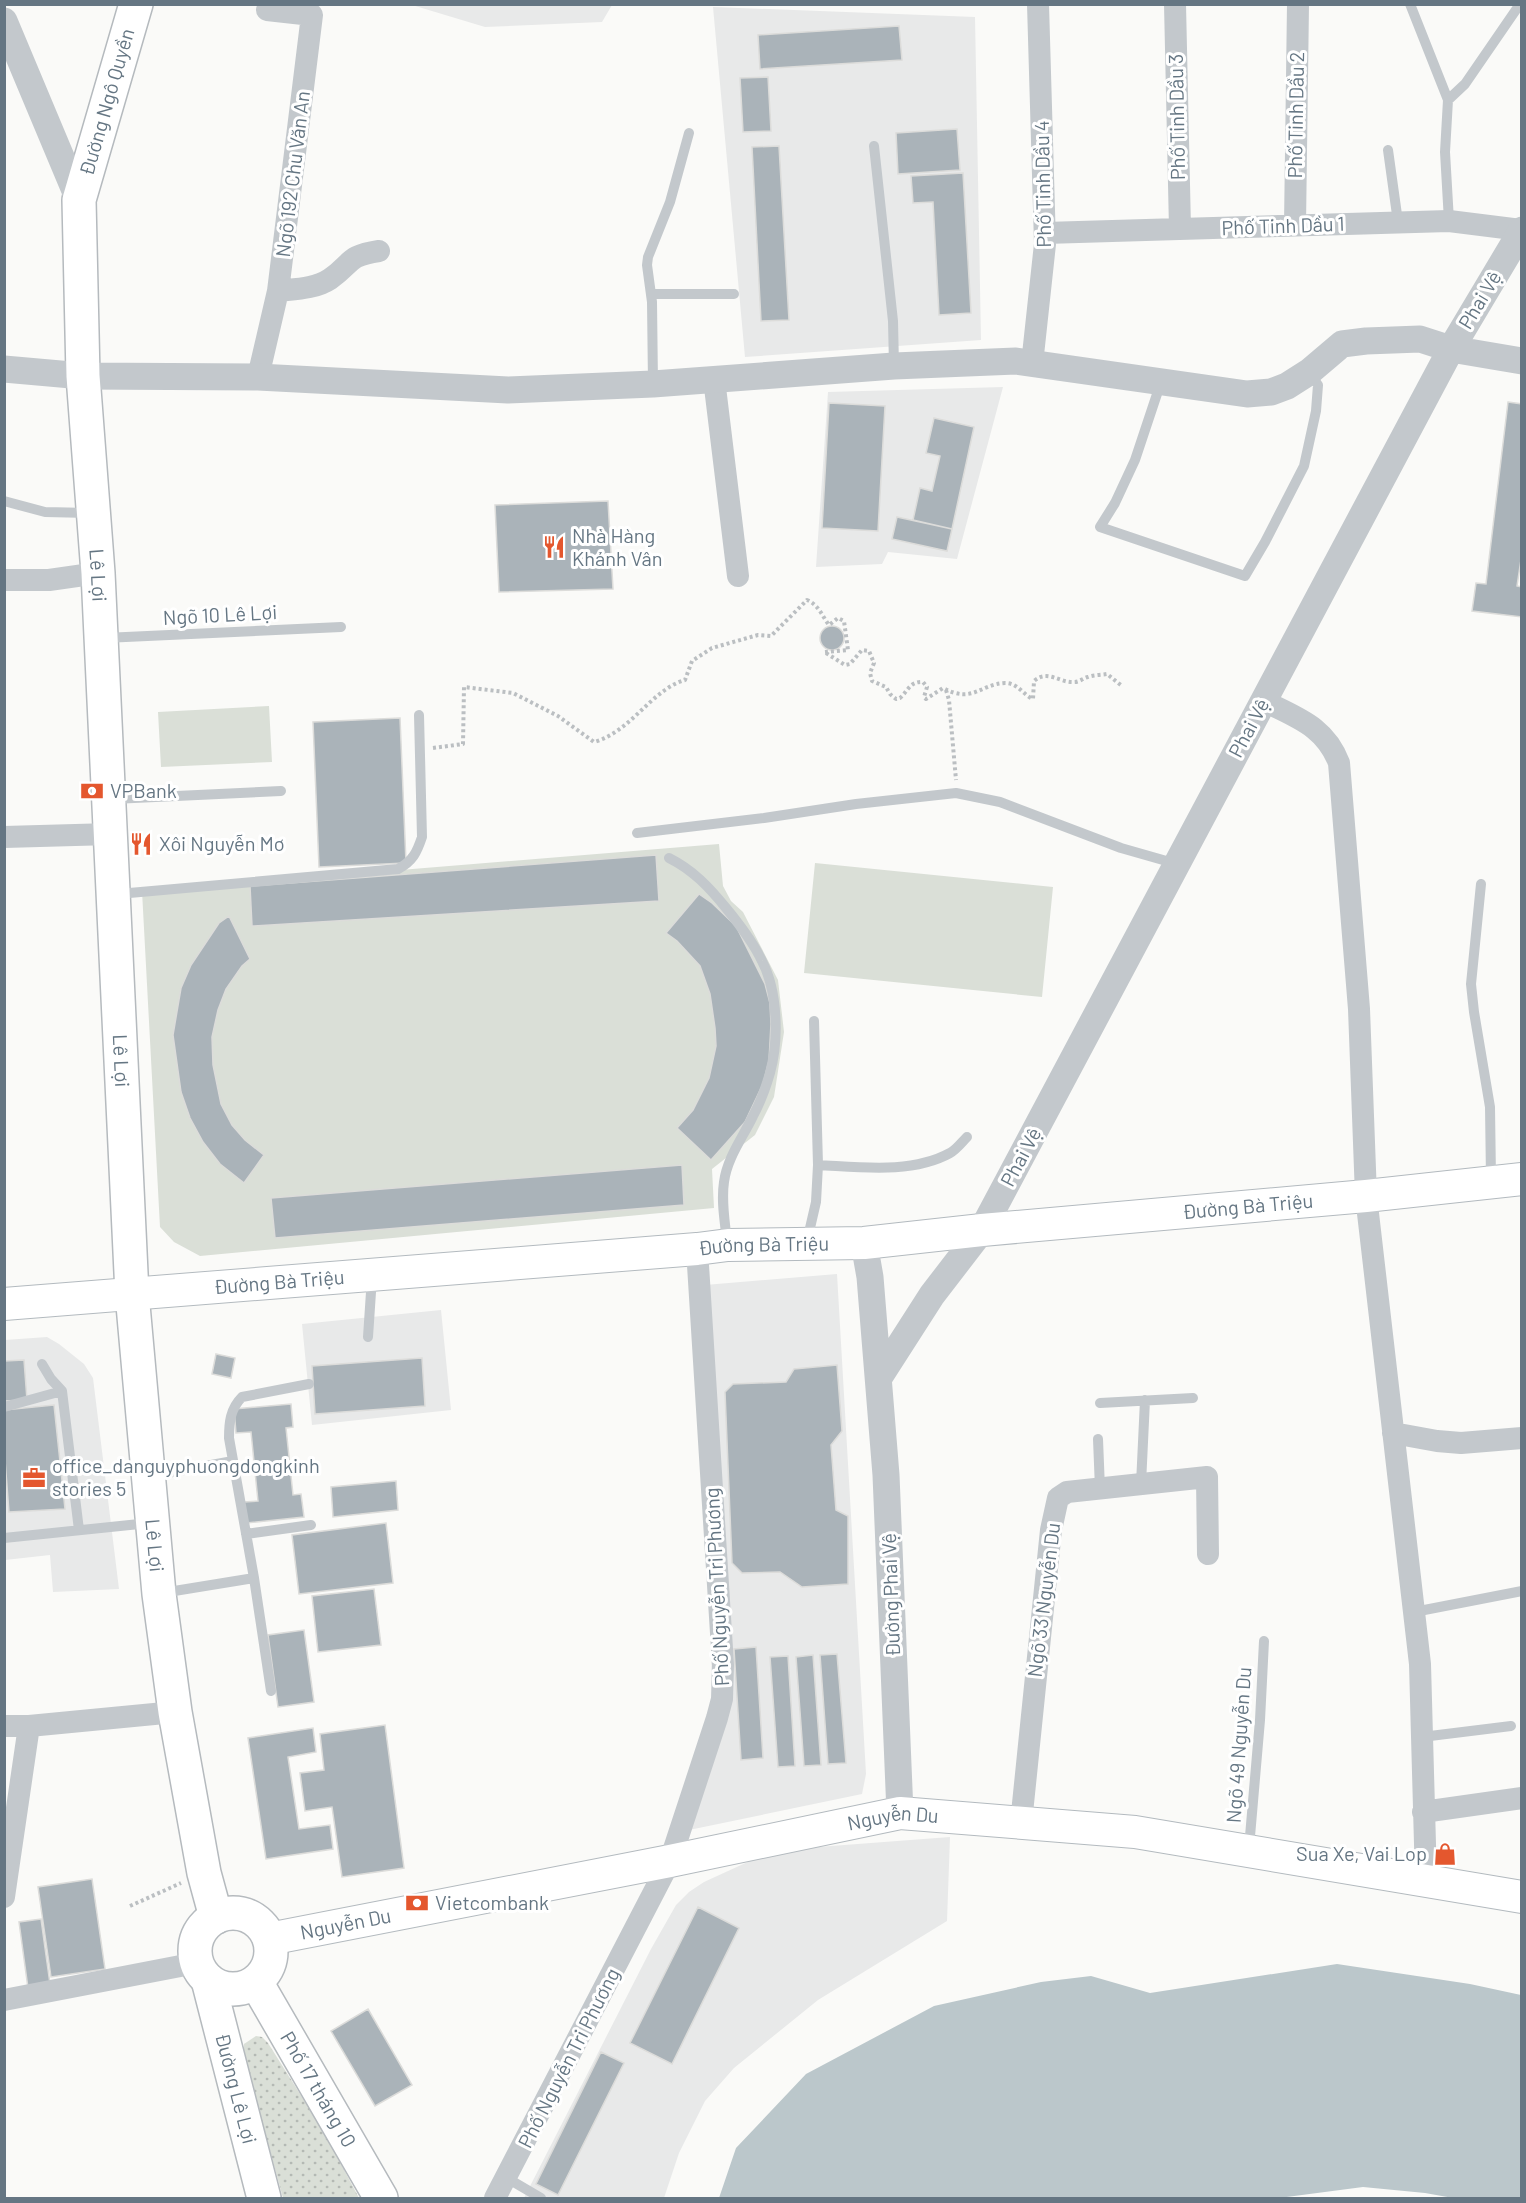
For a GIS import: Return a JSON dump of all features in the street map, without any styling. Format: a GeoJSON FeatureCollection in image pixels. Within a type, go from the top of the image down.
{"type":"FeatureCollection","features":[{"type":"Feature","properties":{"kind":"main road","name":"Đường Ngô Quyền"},"geometry":{"type":"LineString","coordinates":[[79,200],[136,4]]}},
{"type":"Feature","properties":{"kind":"main road","name":"Lê Lợi"},"geometry":{"type":"LineString","coordinates":[[79,200],[83,376],[98,573],[132,1294],[159,1594],[175,1712],[204,1873],[216,1917]]}},
{"type":"Feature","properties":{"kind":"main road","name":"Đường Bà Triệu"},"geometry":{"type":"LineString","coordinates":[[4,1304],[728,1245],[864,1243],[1506,1181]]}},
{"type":"Feature","properties":{"kind":"main road","name":"Nguyễn Du"},"geometry":{"type":"LineString","coordinates":[[270,1939],[670,1862],[900,1813],[1135,1832],[1521,1897]]}},
{"type":"Feature","properties":{"kind":"main road"},"geometry":{"type":"LineString","coordinates":[[229,1913],[242,1914],[254,1919],[270,1939],[271,1955],[266,1970],[256,1982],[244,1988],[231,1990],[219,1987],[202,1972],[195,1950],[198,1936],[205,1925],[216,1917],[229,1913]]}},
{"type":"Feature","properties":{"kind":"main road","name":"Đường Lê Lợi"},"geometry":{"type":"LineString","coordinates":[[202,1972],[258,2197]]}},
{"type":"Feature","properties":{"kind":"main road","name":"Phố 17 tháng 10"},"geometry":{"type":"LineString","coordinates":[[256,1982],[381,2199]]}},
{"type":"Feature","properties":{"kind":"street","name":"Phố Tinh Dầu 4"},"geometry":{"type":"LineString","coordinates":[[1032,364],[1045,233],[1038,4]]}},
{"type":"Feature","properties":{"kind":"street","name":"Phố Tinh Dầu 3"},"geometry":{"type":"LineString","coordinates":[[1175,4],[1180,229]]}},
{"type":"Feature","properties":{"kind":"street","name":"Phố Tinh Dầu 2"},"geometry":{"type":"LineString","coordinates":[[1295,225],[1298,4]]}},
{"type":"Feature","properties":{"kind":"street","name":"Ngõ 192 Chu Văn An"},"geometry":{"type":"LineString","coordinates":[[258,377],[278,291],[312,15],[267,10]]}},
{"type":"Feature","properties":{"kind":"street"},"geometry":{"type":"LineString","coordinates":[[4,21],[79,200]]}},
{"type":"Feature","properties":{"kind":"street","name":"Phố Tinh Dầu 1"},"geometry":{"type":"LineString","coordinates":[[1045,233],[1449,221],[1521,230]]}},
{"type":"Feature","properties":{"kind":"street","name":"Phai Vệ"},"geometry":{"type":"LineString","coordinates":[[982,1230],[1451,349],[1521,230]]}},
{"type":"Feature","properties":{"kind":"street"},"geometry":{"type":"LineString","coordinates":[[278,291],[307,288],[319,284],[329,279],[350,259],[360,254],[379,250]]}},
{"type":"Feature","properties":{"kind":"street"},"geometry":{"type":"LineString","coordinates":[[4,369],[83,376],[258,377],[508,390],[653,384],[894,366],[1016,361],[1247,394],[1271,392],[1287,386],[1309,372],[1342,344],[1366,341],[1420,339],[1451,349],[1521,361]]}},
{"type":"Feature","properties":{"kind":"street"},"geometry":{"type":"LineString","coordinates":[[714,379],[738,576]]}},
{"type":"Feature","properties":{"kind":"street"},"geometry":{"type":"LineString","coordinates":[[4,580],[49,580],[98,573]]}},
{"type":"Feature","properties":{"kind":"street"},"geometry":{"type":"LineString","coordinates":[[1264,701],[1322,733],[1333,747],[1340,763],[1359,1009],[1366,1196],[1420,1664],[1426,1880]]}},
{"type":"Feature","properties":{"kind":"street"},"geometry":{"type":"LineString","coordinates":[[4,837],[111,834]]}},
{"type":"Feature","properties":{"kind":"street"},"geometry":{"type":"LineString","coordinates":[[880,1376],[932,1295],[982,1230]]}},
{"type":"Feature","properties":{"kind":"street","name":"Đường Phai Vệ"},"geometry":{"type":"LineString","coordinates":[[864,1243],[870,1276],[880,1376],[900,1813]]}},
{"type":"Feature","properties":{"kind":"street","name":"Phố Nguyễn Tri Phương"},"geometry":{"type":"LineString","coordinates":[[495,2199],[670,1862],[722,1699],[723,1665],[697,1249]]}},
{"type":"Feature","properties":{"kind":"street"},"geometry":{"type":"LineString","coordinates":[[1393,1433],[1461,1443],[1521,1438]]}},
{"type":"Feature","properties":{"kind":"street","name":"Ngõ 33 Nguyễn Du"},"geometry":{"type":"LineString","coordinates":[[1021,1823],[1054,1511],[1058,1498],[1067,1492],[1207,1477],[1208,1554]]}},
{"type":"Feature","properties":{"kind":"street"},"geometry":{"type":"LineString","coordinates":[[4,1726],[29,1726],[175,1712]]}},
{"type":"Feature","properties":{"kind":"street"},"geometry":{"type":"LineString","coordinates":[[4,1897],[29,1726]]}},
{"type":"Feature","properties":{"kind":"street"},"geometry":{"type":"LineString","coordinates":[[1423,1812],[1521,1798]]}},
{"type":"Feature","properties":{"kind":"street"},"geometry":{"type":"LineString","coordinates":[[4,2000],[202,1972]]}},
{"type":"Feature","properties":{"kind":"lane"},"geometry":{"type":"LineString","coordinates":[[1410,4],[1448,100],[1445,152],[1449,221]]}},
{"type":"Feature","properties":{"kind":"lane"},"geometry":{"type":"LineString","coordinates":[[1448,100],[1465,84],[1520,4]]}},
{"type":"Feature","properties":{"kind":"lane"},"geometry":{"type":"LineString","coordinates":[[653,384],[651,294],[646,265],[670,202],[689,133]]}},
{"type":"Feature","properties":{"kind":"lane"},"geometry":{"type":"LineString","coordinates":[[874,146],[893,321],[894,366]]}},
{"type":"Feature","properties":{"kind":"lane"},"geometry":{"type":"LineString","coordinates":[[1388,150],[1398,222]]}},
{"type":"Feature","properties":{"kind":"lane"},"geometry":{"type":"LineString","coordinates":[[651,294],[734,294]]}},
{"type":"Feature","properties":{"kind":"lane"},"geometry":{"type":"LineString","coordinates":[[1161,382],[1135,460],[1100,526],[1245,576],[1304,466],[1316,411],[1318,385],[1309,372]]}},
{"type":"Feature","properties":{"kind":"lane"},"geometry":{"type":"LineString","coordinates":[[4,501],[45,512],[93,513]]}},
{"type":"Feature","properties":{"kind":"lane","name":"Ngõ 10 Lê Lợi"},"geometry":{"type":"LineString","coordinates":[[101,639],[341,627]]}},
{"type":"Feature","properties":{"kind":"lane"},"geometry":{"type":"LineString","coordinates":[[114,894],[398,869],[410,863],[422,837],[419,715]]}},
{"type":"Feature","properties":{"kind":"lane"},"geometry":{"type":"LineString","coordinates":[[110,799],[281,791]]}},
{"type":"Feature","properties":{"kind":"lane"},"geometry":{"type":"LineString","coordinates":[[637,833],[957,793],[1000,802],[1121,848],[1177,864]]}},
{"type":"Feature","properties":{"kind":"lane"},"geometry":{"type":"LineString","coordinates":[[669,858],[686,867],[708,886],[744,930],[764,963],[774,1006],[775,1047],[770,1073],[754,1114],[731,1157],[724,1181],[723,1210],[728,1245]]}},
{"type":"Feature","properties":{"kind":"lane"},"geometry":{"type":"LineString","coordinates":[[1481,884],[1471,984],[1490,1107],[1506,1181]]}},
{"type":"Feature","properties":{"kind":"lane"},"geometry":{"type":"LineString","coordinates":[[806,1244],[816,1202],[818,1165],[814,1021]]}},
{"type":"Feature","properties":{"kind":"lane"},"geometry":{"type":"LineString","coordinates":[[818,1165],[867,1167],[927,1163],[952,1152],[967,1137]]}},
{"type":"Feature","properties":{"kind":"lane"},"geometry":{"type":"LineString","coordinates":[[368,1337],[372,1275]]}},
{"type":"Feature","properties":{"kind":"lane"},"geometry":{"type":"LineString","coordinates":[[42,1364],[62,1391],[79,1530]]}},
{"type":"Feature","properties":{"kind":"lane"},"geometry":{"type":"LineString","coordinates":[[271,1691],[229,1438],[230,1421],[235,1404],[242,1397],[309,1384]]}},
{"type":"Feature","properties":{"kind":"lane"},"geometry":{"type":"LineString","coordinates":[[4,1407],[62,1391]]}},
{"type":"Feature","properties":{"kind":"lane"},"geometry":{"type":"LineString","coordinates":[[1100,1403],[1193,1398]]}},
{"type":"Feature","properties":{"kind":"lane"},"geometry":{"type":"LineString","coordinates":[[1141,1484],[1145,1400]]}},
{"type":"Feature","properties":{"kind":"lane"},"geometry":{"type":"LineString","coordinates":[[1098,1439],[1100,1488]]}},
{"type":"Feature","properties":{"kind":"lane"},"geometry":{"type":"LineString","coordinates":[[149,1476],[233,1461]]}},
{"type":"Feature","properties":{"kind":"lane"},"geometry":{"type":"LineString","coordinates":[[4,1538],[153,1523]]}},
{"type":"Feature","properties":{"kind":"lane"},"geometry":{"type":"LineString","coordinates":[[246,1534],[311,1525]]}},
{"type":"Feature","properties":{"kind":"lane"},"geometry":{"type":"LineString","coordinates":[[159,1594],[254,1578]]}},
{"type":"Feature","properties":{"kind":"lane"},"geometry":{"type":"LineString","coordinates":[[1414,1612],[1521,1591]]}},
{"type":"Feature","properties":{"kind":"lane","name":"Ngõ 49 Nguyễn Du"},"geometry":{"type":"LineString","coordinates":[[1249,1851],[1257,1770],[1264,1641]]}},
{"type":"Feature","properties":{"kind":"lane"},"geometry":{"type":"LineString","coordinates":[[1421,1737],[1511,1726]]}},
{"type":"Feature","properties":{"kind":"lane"},"geometry":{"type":"LineString","coordinates":[[507,2178],[541,2199]]}},
{"type":"Feature","properties":{"kind":"path"},"geometry":{"type":"LineString","coordinates":[[420,749],[463,744],[464,687],[513,693],[558,716],[594,742],[602,740],[635,717],[674,683],[685,680],[692,661],[696,657],[721,645],[758,635],[771,636],[807,600],[823,614],[829,625],[838,618],[844,621],[848,650],[825,652],[845,665],[850,664],[862,650],[869,651],[874,663],[870,673],[872,681],[886,687],[892,696],[900,698],[908,687],[919,681],[927,687],[924,697],[927,699],[943,688],[955,694],[976,693],[1007,683],[1016,686],[1033,699],[1034,681],[1040,676],[1052,675],[1077,682],[1088,677],[1107,674],[1122,686]]}},
{"type":"Feature","properties":{"kind":"path"},"geometry":{"type":"LineString","coordinates":[[946,690],[949,700],[957,793]]}},
{"type":"Feature","properties":{"kind":"path"},"geometry":{"type":"LineString","coordinates":[[130,1906],[204,1873]]}},
{"type":"Feature","properties":{"kind":"shaded area"},"geometry":{"type":"Polygon","coordinates":[[[612,4],[602,22],[485,27],[412,5],[612,4]]]}},
{"type":"Feature","properties":{"kind":"shaded area"},"geometry":{"type":"Polygon","coordinates":[[[713,7],[975,17],[981,340],[745,357],[713,7]]]}},
{"type":"Feature","properties":{"kind":"shaded area"},"geometry":{"type":"Polygon","coordinates":[[[1003,387],[957,559],[888,552],[882,564],[816,567],[828,392],[1003,387]]]}},
{"type":"Feature","properties":{"kind":"shaded area"},"geometry":{"type":"Polygon","coordinates":[[[269,706],[272,762],[161,767],[158,712],[269,706]]]}},
{"type":"Feature","properties":{"kind":"shaded area"},"geometry":{"type":"Polygon","coordinates":[[[719,844],[723,886],[731,901],[743,912],[778,980],[784,1032],[774,1097],[755,1135],[712,1169],[714,1208],[200,1256],[174,1242],[160,1227],[142,891],[719,844]]]}},
{"type":"Feature","properties":{"kind":"shaded area"},"geometry":{"type":"Polygon","coordinates":[[[815,863],[1053,887],[1042,997],[804,973],[815,863]]]}},
{"type":"Feature","properties":{"kind":"shaded area"},"geometry":{"type":"Polygon","coordinates":[[[837,1274],[866,1774],[862,1794],[689,1830],[713,1749],[705,1285],[837,1274]]]}},
{"type":"Feature","properties":{"kind":"shaded area"},"geometry":{"type":"Polygon","coordinates":[[[441,1310],[451,1410],[312,1425],[302,1324],[441,1310]]]}},
{"type":"Feature","properties":{"kind":"shaded area"},"geometry":{"type":"Polygon","coordinates":[[[47,1337],[84,1364],[93,1378],[119,1589],[53,1592],[50,1555],[5,1560],[5,1340],[47,1337]]]}},
{"type":"Feature","properties":{"kind":"shaded area"},"geometry":{"type":"Polygon","coordinates":[[[950,1837],[947,1921],[818,2000],[734,2068],[705,2101],[679,2153],[664,2198],[524,2198],[651,1949],[676,1905],[689,1892],[704,1882],[752,1860],[818,1847],[950,1837]]]}},
{"type":"Feature","properties":{"kind":"shaded area"},"geometry":{"type":"Polygon","coordinates":[[[1337,1964],[1470,1984],[1521,1995],[1521,2198],[1453,2198],[1363,2187],[1279,2198],[719,2198],[736,2148],[806,2074],[934,2006],[1041,1982],[1091,1976],[1150,1993],[1337,1964]]]}},
{"type":"Feature","properties":{"kind":"shaded area"},"geometry":{"type":"Polygon","coordinates":[[[256,2036],[262,2037],[268,2043],[324,2132],[359,2198],[283,2198],[244,2056],[244,2044],[256,2036]]]}},
{"type":"Feature","properties":{"kind":"building"},"geometry":{"type":"Polygon","coordinates":[[[899,26],[902,60],[760,69],[758,35],[899,26]]]}},
{"type":"Feature","properties":{"kind":"building"},"geometry":{"type":"Polygon","coordinates":[[[768,77],[771,131],[743,132],[740,78],[768,77]]]}},
{"type":"Feature","properties":{"kind":"building"},"geometry":{"type":"Polygon","coordinates":[[[957,129],[960,170],[898,174],[896,133],[957,129]]]}},
{"type":"Feature","properties":{"kind":"building"},"geometry":{"type":"Polygon","coordinates":[[[779,146],[789,320],[761,321],[752,147],[779,146]]]}},
{"type":"Feature","properties":{"kind":"building"},"geometry":{"type":"Polygon","coordinates":[[[963,173],[971,313],[939,315],[933,202],[913,203],[911,176],[963,173]]]}},
{"type":"Feature","properties":{"kind":"building"},"geometry":{"type":"Polygon","coordinates":[[[1508,402],[1522,404],[1522,553],[1517,586],[1522,587],[1522,617],[1472,611],[1476,583],[1486,584],[1508,402]]]}},
{"type":"Feature","properties":{"kind":"building"},"geometry":{"type":"Polygon","coordinates":[[[829,403],[885,406],[878,531],[822,528],[829,403]]]}},
{"type":"Feature","properties":{"kind":"building"},"geometry":{"type":"Polygon","coordinates":[[[934,418],[974,427],[952,529],[913,520],[920,488],[932,491],[940,456],[926,453],[934,418]]]}},
{"type":"Feature","properties":{"kind":"building","name":"Nhà Hàng Khánh Vân"},"geometry":{"type":"Polygon","coordinates":[[[608,501],[613,589],[499,592],[495,505],[608,501]]]}},
{"type":"Feature","properties":{"kind":"building"},"geometry":{"type":"Polygon","coordinates":[[[897,517],[952,529],[947,551],[892,539],[897,517]]]}},
{"type":"Feature","properties":{"kind":"building"},"geometry":{"type":"Polygon","coordinates":[[[832,626],[841,629],[844,638],[841,647],[832,650],[823,647],[820,638],[823,629],[832,626]]]}},
{"type":"Feature","properties":{"kind":"building"},"geometry":{"type":"Polygon","coordinates":[[[400,718],[406,863],[319,867],[313,722],[400,718]]]}},
{"type":"Feature","properties":{"kind":"building"},"geometry":{"type":"Polygon","coordinates":[[[656,855],[659,901],[252,926],[250,886],[656,855]]]}},
{"type":"Feature","properties":{"kind":"building"},"geometry":{"type":"Polygon","coordinates":[[[699,894],[736,926],[765,984],[770,1003],[771,1024],[769,1061],[763,1084],[745,1122],[711,1160],[677,1128],[693,1110],[709,1078],[716,1046],[710,994],[700,966],[677,941],[666,933],[699,894]]]}},
{"type":"Feature","properties":{"kind":"building"},"geometry":{"type":"Polygon","coordinates":[[[229,916],[250,959],[242,966],[226,989],[218,1010],[212,1037],[213,1065],[221,1104],[232,1125],[245,1140],[264,1155],[244,1183],[220,1164],[203,1142],[190,1118],[181,1092],[173,1035],[181,988],[191,965],[219,923],[229,916]]]}},
{"type":"Feature","properties":{"kind":"building"},"geometry":{"type":"Polygon","coordinates":[[[682,1165],[684,1205],[275,1238],[271,1198],[682,1165]]]}},
{"type":"Feature","properties":{"kind":"building"},"geometry":{"type":"Polygon","coordinates":[[[216,1354],[235,1358],[231,1378],[212,1374],[216,1354]]]}},
{"type":"Feature","properties":{"kind":"building"},"geometry":{"type":"Polygon","coordinates":[[[422,1358],[425,1406],[315,1414],[312,1366],[422,1358]]]}},
{"type":"Feature","properties":{"kind":"building"},"geometry":{"type":"Polygon","coordinates":[[[24,1360],[27,1400],[4,1401],[4,1361],[24,1360]]]}},
{"type":"Feature","properties":{"kind":"building"},"geometry":{"type":"Polygon","coordinates":[[[837,1365],[842,1431],[831,1445],[836,1510],[848,1516],[848,1584],[802,1587],[780,1572],[742,1573],[732,1563],[725,1392],[733,1384],[786,1382],[794,1369],[837,1365]]]}},
{"type":"Feature","properties":{"kind":"building"},"geometry":{"type":"Polygon","coordinates":[[[291,1404],[293,1427],[286,1428],[293,1495],[301,1494],[304,1517],[246,1523],[244,1502],[258,1501],[251,1432],[236,1433],[234,1409],[291,1404]]]}},
{"type":"Feature","properties":{"kind":"building","name":"office_danguyphuongdongkinh stories 5"},"geometry":{"type":"Polygon","coordinates":[[[54,1405],[65,1509],[9,1512],[4,1447],[4,1410],[54,1405]]]}},
{"type":"Feature","properties":{"kind":"building"},"geometry":{"type":"Polygon","coordinates":[[[396,1481],[398,1510],[333,1517],[331,1487],[396,1481]]]}},
{"type":"Feature","properties":{"kind":"building"},"geometry":{"type":"Polygon","coordinates":[[[386,1523],[393,1583],[299,1594],[292,1535],[386,1523]]]}},
{"type":"Feature","properties":{"kind":"building"},"geometry":{"type":"Polygon","coordinates":[[[374,1589],[381,1645],[318,1652],[312,1596],[374,1589]]]}},
{"type":"Feature","properties":{"kind":"building"},"geometry":{"type":"Polygon","coordinates":[[[304,1630],[314,1702],[278,1707],[268,1635],[304,1630]]]}},
{"type":"Feature","properties":{"kind":"building"},"geometry":{"type":"Polygon","coordinates":[[[756,1647],[763,1758],[741,1760],[734,1649],[756,1647]]]}},
{"type":"Feature","properties":{"kind":"building"},"geometry":{"type":"Polygon","coordinates":[[[837,1654],[846,1763],[828,1764],[820,1655],[837,1654]]]}},
{"type":"Feature","properties":{"kind":"building"},"geometry":{"type":"Polygon","coordinates":[[[813,1655],[821,1765],[804,1766],[796,1657],[813,1655]]]}},
{"type":"Feature","properties":{"kind":"building"},"geometry":{"type":"Polygon","coordinates":[[[788,1656],[795,1766],[778,1767],[770,1657],[788,1656]]]}},
{"type":"Feature","properties":{"kind":"building"},"geometry":{"type":"Polygon","coordinates":[[[385,1725],[404,1868],[342,1877],[332,1807],[305,1811],[300,1773],[324,1770],[320,1734],[385,1725]]]}},
{"type":"Feature","properties":{"kind":"building"},"geometry":{"type":"Polygon","coordinates":[[[313,1728],[316,1752],[288,1757],[299,1829],[330,1825],[333,1849],[266,1859],[248,1738],[313,1728]]]}},
{"type":"Feature","properties":{"kind":"building"},"geometry":{"type":"Polygon","coordinates":[[[92,1879],[105,1969],[51,1977],[38,1887],[92,1879]]]}},
{"type":"Feature","properties":{"kind":"building"},"geometry":{"type":"Polygon","coordinates":[[[698,1907],[739,1928],[672,2064],[630,2043],[698,1907]]]}},
{"type":"Feature","properties":{"kind":"building"},"geometry":{"type":"Polygon","coordinates":[[[41,1919],[50,1984],[28,1988],[19,1922],[41,1919]]]}},
{"type":"Feature","properties":{"kind":"building"},"geometry":{"type":"Polygon","coordinates":[[[368,2009],[412,2085],[375,2106],[331,2031],[368,2009]]]}},
{"type":"Feature","properties":{"kind":"building"},"geometry":{"type":"Polygon","coordinates":[[[601,2052],[624,2063],[558,2195],[536,2184],[601,2052]]]}},
{"type":"Feature","properties":{"kind":"place","name":"Nhà Hàng Khánh Vân"},"geometry":{"type":"Point","coordinates":[554,547]}},
{"type":"Feature","properties":{"kind":"place","name":"VPBank"},"geometry":{"type":"Point","coordinates":[92,791]}},
{"type":"Feature","properties":{"kind":"place","name":"Xôi Nguyễn Mơ"},"geometry":{"type":"Point","coordinates":[141,844]}},
{"type":"Feature","properties":{"kind":"place","name":"office_danguyphuongdongkinh stories 5"},"geometry":{"type":"Point","coordinates":[34,1478]}},
{"type":"Feature","properties":{"kind":"place","name":"Sua Xe, Vai Lop"},"geometry":{"type":"Point","coordinates":[1445,1854]}},
{"type":"Feature","properties":{"kind":"place","name":"Vietcombank"},"geometry":{"type":"Point","coordinates":[417,1903]}}]}
